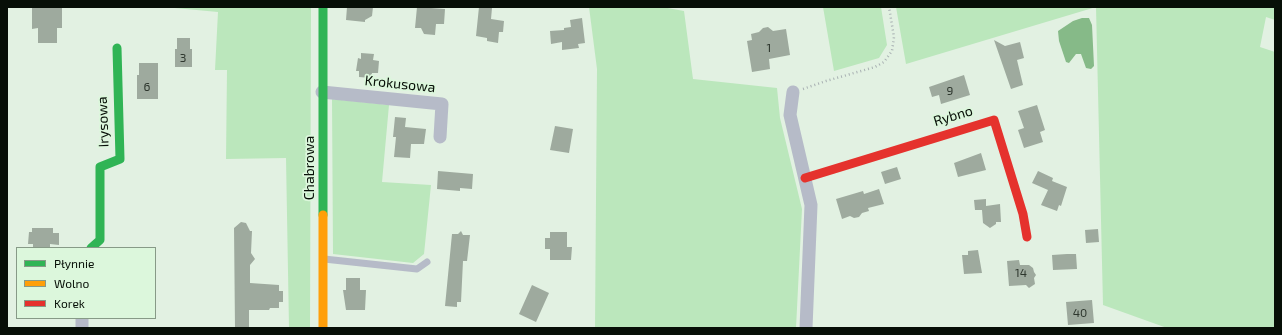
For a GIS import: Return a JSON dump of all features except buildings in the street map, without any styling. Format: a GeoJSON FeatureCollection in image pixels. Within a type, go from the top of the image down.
{"type":"FeatureCollection","features":[{"type":"Feature","properties":{"kind":"street","name":"Chabrowa"},"geometry":{"type":"LineString","coordinates":[[323,7],[323,328]]}},
{"type":"Feature","properties":{"kind":"street","name":"Irysowa"},"geometry":{"type":"LineString","coordinates":[[92,247],[100,240],[100,167],[120,159],[117,48]]}},
{"type":"Feature","properties":{"kind":"street","name":"Krokusowa"},"geometry":{"type":"LineString","coordinates":[[322,92],[442,104],[440,137]]}},
{"type":"Feature","properties":{"kind":"street"},"geometry":{"type":"LineString","coordinates":[[793,92],[790,115],[811,205],[806,328]]}},
{"type":"Feature","properties":{"kind":"street","name":"Rybno"},"geometry":{"type":"LineString","coordinates":[[805,178],[994,120],[1023,214],[1027,237]]}},
{"type":"Feature","properties":{"kind":"lane"},"geometry":{"type":"LineString","coordinates":[[324,260],[416,269],[427,262]]}},
{"type":"Feature","properties":{"kind":"path"},"geometry":{"type":"LineString","coordinates":[[793,92],[875,67],[884,62],[892,51],[894,37],[889,7]]}},
{"type":"Feature","properties":{"kind":"shaded area"},"geometry":{"type":"Polygon","coordinates":[[[164,7],[311,7],[310,328],[289,328],[286,158],[226,159],[227,70],[215,70],[218,12],[164,7]]]}},
{"type":"Feature","properties":{"kind":"shaded area"},"geometry":{"type":"Polygon","coordinates":[[[589,7],[662,7],[684,11],[693,79],[777,88],[780,118],[802,209],[796,328],[595,328],[597,69],[589,7]]]}},
{"type":"Feature","properties":{"kind":"shaded area"},"geometry":{"type":"Polygon","coordinates":[[[823,7],[881,7],[887,45],[879,58],[834,71],[823,7]]]}},
{"type":"Feature","properties":{"kind":"shaded area"},"geometry":{"type":"Polygon","coordinates":[[[896,7],[1096,7],[906,64],[896,7]]]}},
{"type":"Feature","properties":{"kind":"shaded area"},"geometry":{"type":"Polygon","coordinates":[[[1096,7],[1275,7],[1275,20],[1266,17],[1260,47],[1275,52],[1275,328],[1167,328],[1103,305],[1096,7]]]}},
{"type":"Feature","properties":{"kind":"shaded area"},"geometry":{"type":"Polygon","coordinates":[[[1082,18],[1089,18],[1092,25],[1094,66],[1091,69],[1086,68],[1081,54],[1076,54],[1069,63],[1066,62],[1059,41],[1058,31],[1073,21],[1082,18]]]}},
{"type":"Feature","properties":{"kind":"shaded area"},"geometry":{"type":"Polygon","coordinates":[[[332,99],[389,105],[382,182],[431,185],[424,254],[413,263],[333,254],[332,99]]]}},
{"type":"Feature","properties":{"kind":"traffic: fast"},"geometry":{"type":"LineString","coordinates":[[323,7],[323,215]]}},
{"type":"Feature","properties":{"kind":"traffic: fast"},"geometry":{"type":"LineString","coordinates":[[92,247],[100,240],[100,167],[120,159],[117,48]]}},
{"type":"Feature","properties":{"kind":"traffic: slow"},"geometry":{"type":"LineString","coordinates":[[323,215],[323,328]]}},
{"type":"Feature","properties":{"kind":"traffic: jam"},"geometry":{"type":"LineString","coordinates":[[805,178],[994,120],[1023,214],[1027,237]]}}]}
